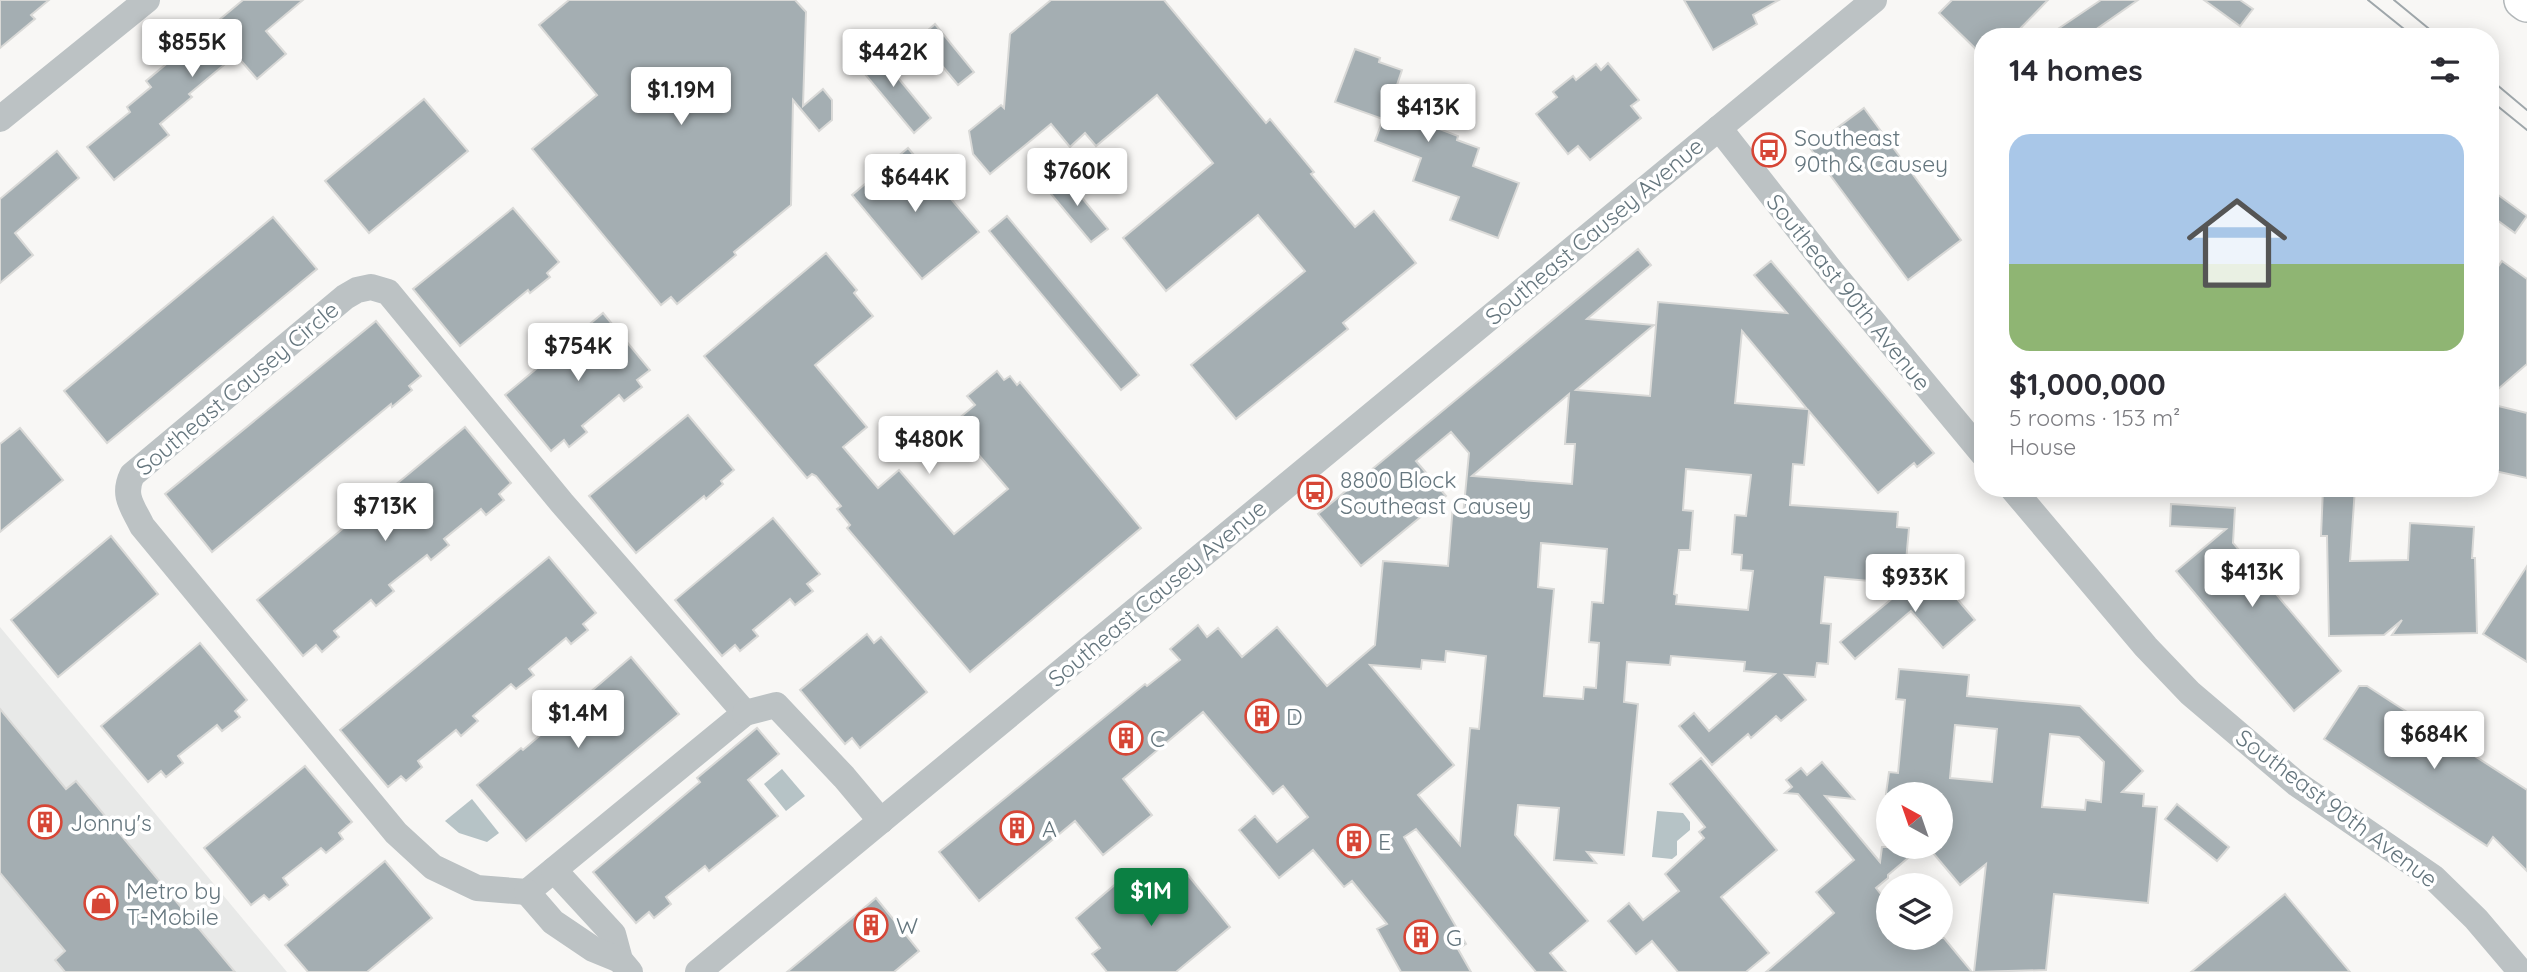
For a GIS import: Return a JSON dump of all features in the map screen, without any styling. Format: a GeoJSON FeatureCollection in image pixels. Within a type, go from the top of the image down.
{"type":"FeatureCollection","features":[{"type":"Feature","properties":{"kind":"street"},"geometry":{"type":"LineString","coordinates":[[0,119],[147,0]]}},
{"type":"Feature","properties":{"kind":"street","name":"Southeast Causey Avenue"},"geometry":{"type":"LineString","coordinates":[[698,972],[1874,0]]}},
{"type":"Feature","properties":{"kind":"street","name":"Southeast 90th Avenue"},"geometry":{"type":"LineString","coordinates":[[1719,128],[1807,242],[1974,443]]}},
{"type":"Feature","properties":{"kind":"street","name":"Southeast Causey Circle"},"geometry":{"type":"LineString","coordinates":[[527,892],[477,888],[433,867],[396,833],[142,526],[128,496],[127,486],[132,475],[345,297],[357,290],[371,287],[388,292],[562,503],[745,713]]}},
{"type":"Feature","properties":{"kind":"street","name":"Southeast 90th Avenue"},"geometry":{"type":"LineString","coordinates":[[2020,497],[2146,647],[2190,693],[2297,784],[2434,878],[2476,919],[2521,972]]}},
{"type":"Feature","properties":{"kind":"street"},"geometry":{"type":"LineString","coordinates":[[625,966],[593,949],[553,922],[527,892],[745,713],[776,705],[881,821]]}},
{"type":"Feature","properties":{"kind":"street"},"geometry":{"type":"LineString","coordinates":[[554,870],[613,934],[625,966]]}},
{"type":"Feature","properties":{"kind":"shaded area"},"geometry":{"type":"Polygon","coordinates":[[[0,627],[287,972],[0,972],[0,627]]]}},
{"type":"Feature","properties":{"kind":"shaded area"},"geometry":{"type":"Polygon","coordinates":[[[782,769],[805,796],[786,811],[764,784],[782,769]]]}},
{"type":"Feature","properties":{"kind":"shaded area"},"geometry":{"type":"Polygon","coordinates":[[[472,799],[499,833],[487,842],[459,833],[445,821],[472,799]]]}},
{"type":"Feature","properties":{"kind":"shaded area"},"geometry":{"type":"Polygon","coordinates":[[[1657,811],[1683,813],[1690,822],[1690,830],[1677,841],[1677,855],[1672,859],[1652,857],[1657,811]]]}},
{"type":"Feature","properties":{"kind":"building"},"geometry":{"type":"Polygon","coordinates":[[[0,0],[49,0],[31,15],[35,19],[0,48],[0,0]]]}},
{"type":"Feature","properties":{"kind":"building"},"geometry":{"type":"Polygon","coordinates":[[[243,0],[303,0],[266,31],[286,54],[257,79],[236,55],[189,94],[192,97],[160,124],[169,135],[114,180],[87,147],[130,112],[127,107],[151,87],[146,81],[243,0]]]}},
{"type":"Feature","properties":{"kind":"building"},"geometry":{"type":"Polygon","coordinates":[[[569,0],[795,0],[806,12],[803,106],[823,89],[832,100],[832,120],[819,131],[793,100],[791,205],[677,304],[671,297],[661,305],[532,149],[597,95],[539,25],[569,0]]]}},
{"type":"Feature","properties":{"kind":"building"},"geometry":{"type":"Polygon","coordinates":[[[1051,0],[1164,0],[1266,123],[1270,119],[1355,227],[1374,211],[1416,263],[1343,323],[1348,329],[1236,419],[1191,365],[1305,271],[1258,215],[1166,291],[1123,238],[1213,163],[1157,95],[1096,146],[1085,133],[1070,147],[1051,124],[990,174],[973,154],[969,131],[1001,105],[1004,108],[1010,34],[1051,0]]]}},
{"type":"Feature","properties":{"kind":"building"},"geometry":{"type":"Polygon","coordinates":[[[1684,0],[1779,0],[1753,15],[1757,24],[1713,50],[1684,0]]]}},
{"type":"Feature","properties":{"kind":"building"},"geometry":{"type":"Polygon","coordinates":[[[1952,0],[2048,0],[2021,28],[1974,28],[1974,47],[1939,13],[1952,0]]]}},
{"type":"Feature","properties":{"kind":"building"},"geometry":{"type":"Polygon","coordinates":[[[2101,0],[2138,0],[2098,28],[2059,28],[2101,0]]]}},
{"type":"Feature","properties":{"kind":"building"},"geometry":{"type":"Polygon","coordinates":[[[2204,0],[2240,0],[2253,9],[2240,26],[2204,0]]]}},
{"type":"Feature","properties":{"kind":"building"},"geometry":{"type":"Polygon","coordinates":[[[935,24],[974,72],[958,85],[919,38],[935,24]]]}},
{"type":"Feature","properties":{"kind":"building"},"geometry":{"type":"Polygon","coordinates":[[[872,46],[931,118],[914,133],[854,61],[872,46]]]}},
{"type":"Feature","properties":{"kind":"building"},"geometry":{"type":"Polygon","coordinates":[[[1355,49],[1402,70],[1396,88],[1442,105],[1434,127],[1479,148],[1473,166],[1519,183],[1498,238],[1450,220],[1459,197],[1413,181],[1421,158],[1375,141],[1383,119],[1335,102],[1355,49]]]}},
{"type":"Feature","properties":{"kind":"building"},"geometry":{"type":"Polygon","coordinates":[[[1608,63],[1639,100],[1631,106],[1641,118],[1590,160],[1578,146],[1568,154],[1536,114],[1557,97],[1553,92],[1573,76],[1576,80],[1596,64],[1601,70],[1608,63]]]}},
{"type":"Feature","properties":{"kind":"building"},"geometry":{"type":"Polygon","coordinates":[[[424,99],[468,151],[369,233],[325,181],[424,99]]]}},
{"type":"Feature","properties":{"kind":"building"},"geometry":{"type":"Polygon","coordinates":[[[1864,108],[1961,240],[1908,280],[1810,148],[1864,108]]]}},
{"type":"Feature","properties":{"kind":"building"},"geometry":{"type":"Polygon","coordinates":[[[908,148],[979,232],[922,279],[852,195],[908,148]]]}},
{"type":"Feature","properties":{"kind":"building"},"geometry":{"type":"Polygon","coordinates":[[[57,151],[79,178],[15,233],[33,255],[0,283],[0,199],[57,151]]]}},
{"type":"Feature","properties":{"kind":"building"},"geometry":{"type":"Polygon","coordinates":[[[1063,175],[1108,229],[1091,242],[1046,188],[1063,175]]]}},
{"type":"Feature","properties":{"kind":"building"},"geometry":{"type":"Polygon","coordinates":[[[2499,196],[2527,216],[2515,233],[2499,221],[2499,196]]]}},
{"type":"Feature","properties":{"kind":"building"},"geometry":{"type":"Polygon","coordinates":[[[513,208],[559,262],[547,273],[550,277],[530,293],[528,290],[460,346],[413,289],[513,208]]]}},
{"type":"Feature","properties":{"kind":"building"},"geometry":{"type":"Polygon","coordinates":[[[1007,216],[1139,375],[1121,390],[989,231],[1007,216]]]}},
{"type":"Feature","properties":{"kind":"building"},"geometry":{"type":"Polygon","coordinates":[[[273,217],[317,269],[107,443],[64,391],[273,217]]]}},
{"type":"Feature","properties":{"kind":"building"},"geometry":{"type":"Polygon","coordinates":[[[1638,249],[1651,265],[1587,319],[1654,325],[1576,390],[1650,396],[1658,302],[1787,313],[1754,275],[1771,261],[1934,453],[1917,467],[1914,463],[1878,493],[1809,411],[1804,465],[1793,464],[1790,505],[1898,512],[1897,527],[1909,528],[1904,584],[1825,577],[1821,623],[1831,624],[1828,664],[1817,663],[1815,677],[1785,675],[1806,700],[1781,721],[1776,716],[1751,738],[1748,734],[1712,765],[1679,726],[1694,713],[1709,731],[1775,674],[1744,671],[1745,662],[1671,656],[1670,665],[1627,662],[1624,702],[1638,704],[1624,855],[1587,852],[1596,863],[1554,860],[1559,808],[1518,805],[1515,835],[1588,921],[1550,953],[1566,972],[1536,972],[1416,829],[1404,837],[1466,944],[1458,949],[1471,972],[1401,972],[1377,929],[1387,924],[1352,881],[1344,887],[1313,850],[1279,878],[1239,830],[1255,816],[1277,842],[1308,817],[1283,786],[1273,794],[1203,712],[1123,779],[1152,815],[1103,855],[1075,821],[979,901],[939,852],[1145,684],[1147,686],[1180,660],[1170,649],[1198,625],[1207,637],[1218,628],[1242,657],[1277,627],[1327,686],[1375,645],[1383,561],[1448,566],[1453,505],[1463,516],[1469,453],[1451,432],[1416,461],[1446,496],[1361,566],[1318,514],[1638,249]],[[1742,331],[1735,403],[1807,409],[1742,331]],[[1569,394],[1472,476],[1572,484],[1575,444],[1565,444],[1569,394]],[[1686,469],[1683,510],[1693,511],[1690,550],[1679,550],[1674,594],[1677,595],[1676,604],[1748,610],[1753,571],[1741,570],[1742,555],[1732,554],[1735,515],[1746,516],[1751,475],[1686,469]],[[1541,543],[1538,587],[1554,589],[1544,696],[1583,699],[1584,687],[1596,688],[1599,643],[1589,642],[1592,602],[1603,603],[1607,549],[1541,543]],[[1446,651],[1445,662],[1422,660],[1421,669],[1370,665],[1454,765],[1418,795],[1460,845],[1470,728],[1479,729],[1486,656],[1446,651]]]}},
{"type":"Feature","properties":{"kind":"building"},"geometry":{"type":"Polygon","coordinates":[[[826,253],[857,290],[854,293],[873,316],[815,365],[867,427],[843,447],[878,488],[899,470],[954,534],[1008,489],[952,424],[975,405],[967,396],[997,371],[1004,380],[1010,376],[1017,385],[1020,382],[1141,528],[970,672],[847,528],[850,525],[837,509],[841,506],[816,476],[812,474],[807,478],[704,356],[826,253]]]}},
{"type":"Feature","properties":{"kind":"building"},"geometry":{"type":"Polygon","coordinates":[[[2502,261],[2527,279],[2527,364],[2499,388],[2499,265],[2502,261]]]}},
{"type":"Feature","properties":{"kind":"building"},"geometry":{"type":"Polygon","coordinates":[[[603,313],[650,370],[637,380],[642,387],[624,401],[619,395],[582,426],[587,432],[569,447],[564,440],[551,451],[505,395],[603,313]]]}},
{"type":"Feature","properties":{"kind":"building"},"geometry":{"type":"Polygon","coordinates":[[[376,321],[421,376],[409,386],[412,390],[392,407],[391,404],[212,552],[165,494],[376,321]]]}},
{"type":"Feature","properties":{"kind":"building"},"geometry":{"type":"Polygon","coordinates":[[[2499,406],[2527,413],[2527,478],[2499,472],[2499,406]]]}},
{"type":"Feature","properties":{"kind":"building"},"geometry":{"type":"Polygon","coordinates":[[[688,415],[734,470],[706,499],[704,496],[636,553],[589,496],[688,415]]]}},
{"type":"Feature","properties":{"kind":"building"},"geometry":{"type":"Polygon","coordinates":[[[465,427],[511,483],[499,494],[504,500],[486,515],[481,509],[444,539],[449,545],[431,560],[427,555],[389,585],[394,591],[376,606],[371,600],[334,631],[339,637],[322,652],[316,645],[303,656],[257,600],[465,427]]]}},
{"type":"Feature","properties":{"kind":"building"},"geometry":{"type":"Polygon","coordinates":[[[20,428],[63,480],[0,532],[0,444],[20,428]]]}},
{"type":"Feature","properties":{"kind":"building"},"geometry":{"type":"Polygon","coordinates":[[[2323,497],[2354,497],[2350,561],[2408,560],[2410,523],[2474,527],[2472,558],[2475,558],[2477,633],[2392,635],[2402,620],[2384,635],[2329,636],[2327,536],[2321,536],[2323,497]]]}},
{"type":"Feature","properties":{"kind":"building"},"geometry":{"type":"Polygon","coordinates":[[[2171,504],[2235,508],[2233,543],[2341,671],[2294,711],[2176,571],[2226,529],[2170,526],[2171,504]]]}},
{"type":"Feature","properties":{"kind":"building"},"geometry":{"type":"Polygon","coordinates":[[[773,518],[820,574],[807,584],[813,591],[795,605],[790,599],[753,630],[758,636],[740,651],[735,645],[722,656],[675,600],[773,518]]]}},
{"type":"Feature","properties":{"kind":"building"},"geometry":{"type":"Polygon","coordinates":[[[111,536],[158,594],[58,677],[11,620],[111,536]]]}},
{"type":"Feature","properties":{"kind":"building"},"geometry":{"type":"Polygon","coordinates":[[[549,557],[596,613],[583,624],[588,630],[571,644],[566,638],[529,669],[534,675],[516,689],[511,684],[473,716],[478,721],[461,736],[456,730],[418,761],[422,767],[406,781],[401,776],[388,787],[340,730],[549,557]]]}},
{"type":"Feature","properties":{"kind":"building"},"geometry":{"type":"Polygon","coordinates":[[[2527,566],[2527,662],[2483,634],[2527,566]]]}},
{"type":"Feature","properties":{"kind":"building"},"geometry":{"type":"Polygon","coordinates":[[[1930,567],[1975,620],[1943,648],[1911,611],[1855,659],[1840,642],[1930,567]]]}},
{"type":"Feature","properties":{"kind":"building"},"geometry":{"type":"Polygon","coordinates":[[[867,634],[874,643],[881,637],[927,692],[860,748],[852,738],[845,744],[800,690],[867,634]]]}},
{"type":"Feature","properties":{"kind":"building"},"geometry":{"type":"Polygon","coordinates":[[[200,643],[247,700],[235,711],[240,717],[222,731],[217,725],[178,756],[183,763],[166,777],[161,771],[148,782],[101,726],[200,643]]]}},
{"type":"Feature","properties":{"kind":"building"},"geometry":{"type":"Polygon","coordinates":[[[631,657],[679,714],[526,841],[477,785],[521,748],[523,750],[631,657]]]}},
{"type":"Feature","properties":{"kind":"building"},"geometry":{"type":"Polygon","coordinates":[[[1899,669],[1969,675],[1967,696],[2080,706],[2143,771],[2122,792],[2144,794],[2143,806],[2157,807],[2148,903],[2054,894],[2046,970],[1974,972],[1986,864],[1960,885],[1953,873],[1950,873],[1938,859],[1953,859],[1953,782],[1888,782],[1889,772],[1898,773],[1905,700],[1896,699],[1899,669]],[[1955,725],[1950,778],[1992,782],[1997,729],[1955,725]],[[2050,734],[2042,807],[2085,810],[2086,800],[2101,802],[2104,762],[2079,737],[2050,734]]]}},
{"type":"Feature","properties":{"kind":"building"},"geometry":{"type":"Polygon","coordinates":[[[2359,686],[2367,686],[2527,790],[2527,871],[2493,837],[2487,846],[2324,739],[2359,686]]]}},
{"type":"Feature","properties":{"kind":"building"},"geometry":{"type":"Polygon","coordinates":[[[0,709],[66,789],[76,781],[235,972],[65,972],[55,960],[65,951],[0,873],[0,709]]]}},
{"type":"Feature","properties":{"kind":"building"},"geometry":{"type":"Polygon","coordinates":[[[757,728],[779,754],[748,780],[778,816],[709,871],[705,866],[666,897],[671,904],[654,918],[649,912],[636,923],[593,872],[700,782],[697,778],[757,728]]]}},
{"type":"Feature","properties":{"kind":"building"},"geometry":{"type":"Polygon","coordinates":[[[1701,758],[1777,850],[1721,897],[1769,953],[1746,972],[1678,972],[1652,941],[1636,954],[1608,921],[1629,903],[1643,920],[1679,891],[1665,874],[1704,838],[1699,832],[1705,827],[1670,784],[1701,758]]]}},
{"type":"Feature","properties":{"kind":"building"},"geometry":{"type":"Polygon","coordinates":[[[1822,762],[1854,799],[1825,796],[1876,859],[1880,862],[1880,859],[1907,859],[1890,873],[1876,873],[1876,950],[1953,949],[1972,972],[1766,972],[1834,913],[1816,892],[1854,860],[1798,794],[1785,793],[1792,787],[1786,780],[1801,768],[1807,775],[1822,762]]]}},
{"type":"Feature","properties":{"kind":"building"},"geometry":{"type":"Polygon","coordinates":[[[305,766],[352,822],[339,833],[343,839],[326,853],[321,848],[283,878],[288,885],[269,900],[264,895],[251,905],[204,848],[305,766]]]}},
{"type":"Feature","properties":{"kind":"building"},"geometry":{"type":"Polygon","coordinates":[[[2177,804],[2229,847],[2217,861],[2165,819],[2177,804]]]}},
{"type":"Feature","properties":{"kind":"building"},"geometry":{"type":"Polygon","coordinates":[[[385,861],[432,918],[367,972],[308,972],[285,945],[385,861]]]}},
{"type":"Feature","properties":{"kind":"building"},"geometry":{"type":"Polygon","coordinates":[[[1188,875],[1230,927],[1176,972],[1107,972],[1092,954],[1100,948],[1076,918],[1124,877],[1150,907],[1188,875]]]}},
{"type":"Feature","properties":{"kind":"building"},"geometry":{"type":"Polygon","coordinates":[[[2285,894],[2350,972],[2191,972],[2285,894]]]}},
{"type":"Feature","properties":{"kind":"building","name":"W"},"geometry":{"type":"Polygon","coordinates":[[[876,898],[919,951],[894,972],[787,972],[876,898]]]}},
{"type":"Feature","properties":{"kind":"tram line"},"geometry":{"type":"LineString","coordinates":[[2368,0],[2403,28]]}},
{"type":"Feature","properties":{"kind":"tram line"},"geometry":{"type":"LineString","coordinates":[[2394,0],[2428,28]]}},
{"type":"Feature","properties":{"kind":"tram line"},"geometry":{"type":"LineString","coordinates":[[2499,87],[2527,110]]}},
{"type":"Feature","properties":{"kind":"tram line"},"geometry":{"type":"LineString","coordinates":[[2499,107],[2527,130]]}},
{"type":"Feature","properties":{"kind":"place","name":"Southeast 90th & Causey"},"geometry":{"type":"Point","coordinates":[1769,150]}},
{"type":"Feature","properties":{"kind":"place","name":"8800 Block Southeast Causey"},"geometry":{"type":"Point","coordinates":[1315,492]}},
{"type":"Feature","properties":{"kind":"place","name":"D"},"geometry":{"type":"Point","coordinates":[1262,716]}},
{"type":"Feature","properties":{"kind":"place","name":"C"},"geometry":{"type":"Point","coordinates":[1126,738]}},
{"type":"Feature","properties":{"kind":"place","name":"Jonny's"},"geometry":{"type":"Point","coordinates":[45,822]}},
{"type":"Feature","properties":{"kind":"place","name":"A"},"geometry":{"type":"Point","coordinates":[1017,828]}},
{"type":"Feature","properties":{"kind":"place","name":"E"},"geometry":{"type":"Point","coordinates":[1354,841]}},
{"type":"Feature","properties":{"kind":"place","name":"Metro by T-Mobile"},"geometry":{"type":"Point","coordinates":[101,903]}},
{"type":"Feature","properties":{"kind":"place","name":"W"},"geometry":{"type":"Point","coordinates":[871,925]}},
{"type":"Feature","properties":{"kind":"place","name":"G"},"geometry":{"type":"Point","coordinates":[1421,937]}}]}
